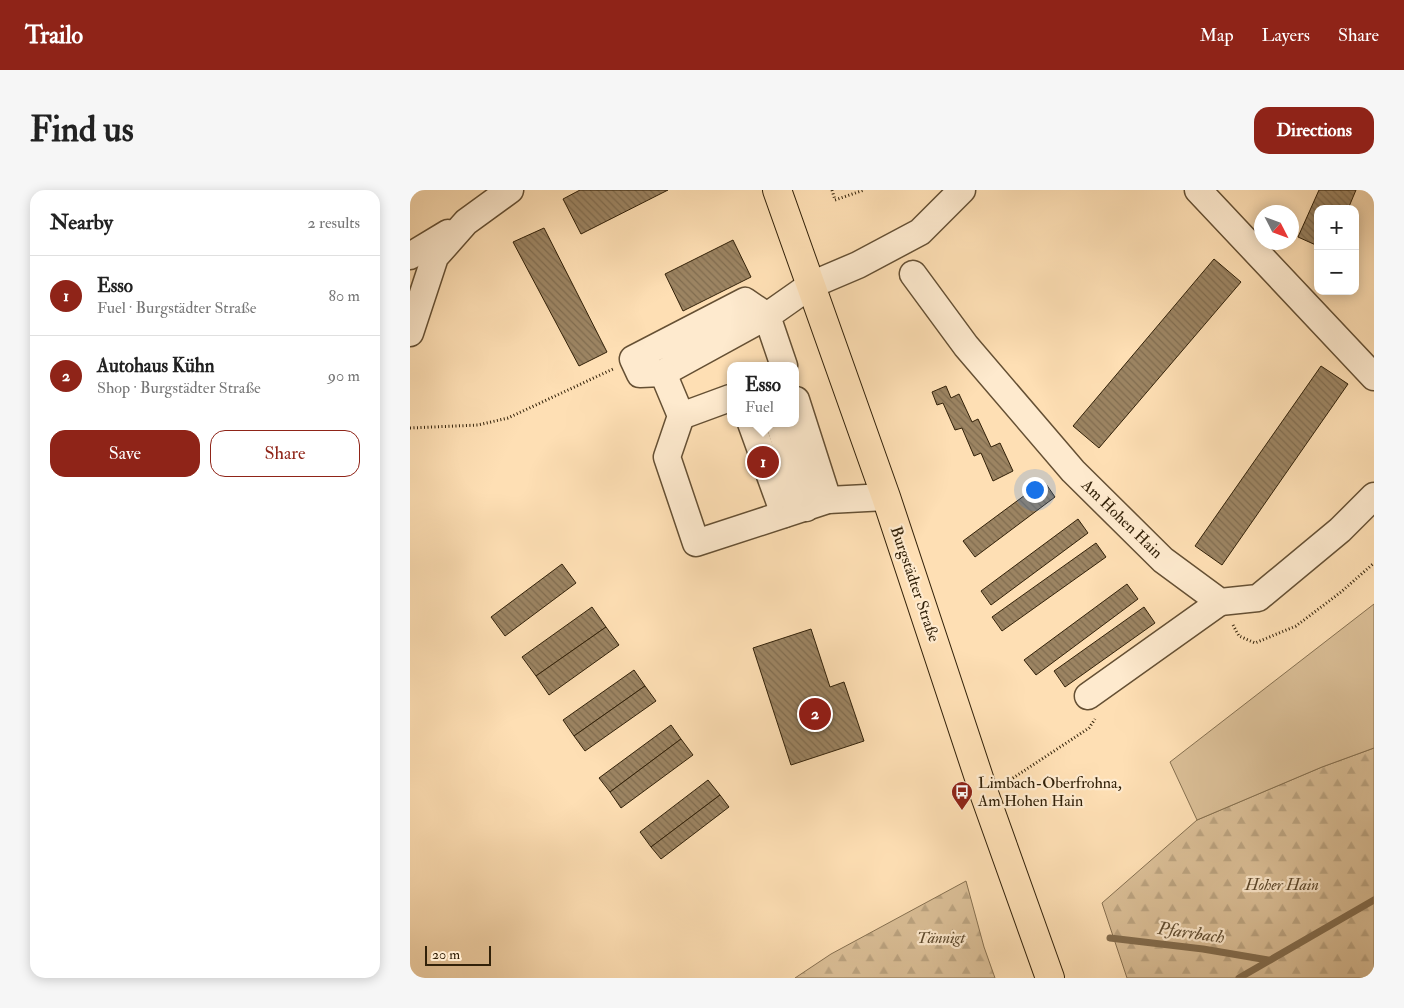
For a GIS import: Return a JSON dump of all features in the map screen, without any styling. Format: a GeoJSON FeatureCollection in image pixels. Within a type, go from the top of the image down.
{"type":"FeatureCollection","features":[{"type":"Feature","properties":{"kind":"main road","name":"Burgstädter Straße"},"geometry":{"type":"LineString","coordinates":[[777,190],[886,497],[985,796],[1050,978]]}},
{"type":"Feature","properties":{"kind":"street"},"geometry":{"type":"LineString","coordinates":[[410,256],[466,222],[510,190]]}},
{"type":"Feature","properties":{"kind":"street"},"geometry":{"type":"LineString","coordinates":[[783,362],[767,316],[745,301],[633,360],[640,374],[663,373],[767,316],[811,285],[858,264],[920,232],[962,190]]}},
{"type":"Feature","properties":{"kind":"street"},"geometry":{"type":"LineString","coordinates":[[1198,190],[1374,377]]}},
{"type":"Feature","properties":{"kind":"street"},"geometry":{"type":"LineString","coordinates":[[410,332],[435,258],[466,222]]}},
{"type":"Feature","properties":{"kind":"street","name":"Am Hohen Hain"},"geometry":{"type":"LineString","coordinates":[[913,274],[966,346],[1073,471],[1163,560],[1220,602]]}},
{"type":"Feature","properties":{"kind":"street"},"geometry":{"type":"LineString","coordinates":[[663,373],[691,476]]}},
{"type":"Feature","properties":{"kind":"street"},"geometry":{"type":"LineString","coordinates":[[727,400],[678,424],[666,457],[696,543],[709,526],[806,507],[886,497]]}},
{"type":"Feature","properties":{"kind":"street"},"geometry":{"type":"LineString","coordinates":[[754,427],[806,507]]}},
{"type":"Feature","properties":{"kind":"street"},"geometry":{"type":"LineString","coordinates":[[780,427],[806,507]]}},
{"type":"Feature","properties":{"kind":"street"},"geometry":{"type":"LineString","coordinates":[[799,427],[806,507]]}},
{"type":"Feature","properties":{"kind":"street"},"geometry":{"type":"LineString","coordinates":[[1088,696],[1220,602],[1258,598],[1340,530],[1374,496]]}},
{"type":"Feature","properties":{"kind":"path"},"geometry":{"type":"LineString","coordinates":[[832,190],[835,200],[864,190]]}},
{"type":"Feature","properties":{"kind":"path"},"geometry":{"type":"LineString","coordinates":[[410,428],[478,425],[508,418],[633,360]]}},
{"type":"Feature","properties":{"kind":"path"},"geometry":{"type":"LineString","coordinates":[[1220,602],[1239,636],[1255,644],[1296,626],[1374,564]]}},
{"type":"Feature","properties":{"kind":"path"},"geometry":{"type":"LineString","coordinates":[[985,796],[1089,728],[1099,713],[1088,696]]}},
{"type":"Feature","properties":{"kind":"green space"},"geometry":{"type":"Polygon","coordinates":[[[1374,604],[1374,748],[1322,767],[1197,820],[1170,762],[1374,604]]]}},
{"type":"Feature","properties":{"kind":"green space","name":"Hoher Hain"},"geometry":{"type":"Polygon","coordinates":[[[1374,748],[1374,978],[1127,978],[1102,903],[1197,820],[1322,767],[1374,748]]]}},
{"type":"Feature","properties":{"kind":"green space","name":"Tännigt"},"geometry":{"type":"Polygon","coordinates":[[[966,881],[984,947],[995,978],[795,978],[831,954],[966,881]]]}},
{"type":"Feature","properties":{"kind":"building"},"geometry":{"type":"Polygon","coordinates":[[[580,190],[668,190],[581,234],[563,199],[580,190]]]}},
{"type":"Feature","properties":{"kind":"building"},"geometry":{"type":"Polygon","coordinates":[[[1319,190],[1356,190],[1350,205],[1314,205],[1314,244],[1299,237],[1319,190]]]}},
{"type":"Feature","properties":{"kind":"building"},"geometry":{"type":"Polygon","coordinates":[[[544,228],[607,352],[579,366],[513,242],[544,228]]]}},
{"type":"Feature","properties":{"kind":"building"},"geometry":{"type":"Polygon","coordinates":[[[733,240],[751,277],[683,311],[665,274],[733,240]]]}},
{"type":"Feature","properties":{"kind":"building"},"geometry":{"type":"Polygon","coordinates":[[[1214,259],[1241,282],[1099,448],[1073,426],[1214,259]]]}},
{"type":"Feature","properties":{"kind":"building"},"geometry":{"type":"Polygon","coordinates":[[[1321,366],[1348,384],[1222,565],[1195,546],[1321,366]]]}},
{"type":"Feature","properties":{"kind":"building"},"geometry":{"type":"Polygon","coordinates":[[[946,386],[951,398],[959,394],[972,422],[978,419],[991,447],[1000,443],[1013,471],[993,481],[981,453],[974,456],[962,428],[955,430],[943,403],[937,405],[932,392],[946,386]]]}},
{"type":"Feature","properties":{"kind":"building"},"geometry":{"type":"Polygon","coordinates":[[[1044,481],[1055,497],[975,557],[963,541],[1044,481]]]}},
{"type":"Feature","properties":{"kind":"building"},"geometry":{"type":"Polygon","coordinates":[[[1078,519],[1088,533],[991,605],[981,591],[1078,519]]]}},
{"type":"Feature","properties":{"kind":"building"},"geometry":{"type":"Polygon","coordinates":[[[1096,543],[1106,557],[1002,631],[992,617],[1096,543]]]}},
{"type":"Feature","properties":{"kind":"building"},"geometry":{"type":"Polygon","coordinates":[[[562,564],[576,583],[505,636],[491,617],[562,564]]]}},
{"type":"Feature","properties":{"kind":"building"},"geometry":{"type":"Polygon","coordinates":[[[1127,584],[1138,599],[1036,675],[1024,660],[1127,584]]]}},
{"type":"Feature","properties":{"kind":"building"},"geometry":{"type":"Polygon","coordinates":[[[592,607],[606,627],[536,676],[522,657],[592,607]]]}},
{"type":"Feature","properties":{"kind":"building"},"geometry":{"type":"Polygon","coordinates":[[[1144,607],[1155,623],[1065,687],[1054,671],[1144,607]]]}},
{"type":"Feature","properties":{"kind":"building"},"geometry":{"type":"Polygon","coordinates":[[[606,627],[619,645],[549,695],[536,676],[606,627]]]}},
{"type":"Feature","properties":{"kind":"building"},"geometry":{"type":"Polygon","coordinates":[[[811,629],[830,687],[844,682],[864,741],[791,765],[753,648],[811,629]]]}},
{"type":"Feature","properties":{"kind":"building"},"geometry":{"type":"Polygon","coordinates":[[[634,670],[645,686],[574,736],[563,720],[634,670]]]}},
{"type":"Feature","properties":{"kind":"building"},"geometry":{"type":"Polygon","coordinates":[[[645,686],[656,701],[585,751],[574,736],[645,686]]]}},
{"type":"Feature","properties":{"kind":"building"},"geometry":{"type":"Polygon","coordinates":[[[671,725],[681,739],[610,792],[599,778],[671,725]]]}},
{"type":"Feature","properties":{"kind":"building"},"geometry":{"type":"Polygon","coordinates":[[[681,739],[693,755],[621,808],[610,792],[681,739]]]}},
{"type":"Feature","properties":{"kind":"building"},"geometry":{"type":"Polygon","coordinates":[[[708,780],[720,795],[651,847],[640,832],[708,780]]]}},
{"type":"Feature","properties":{"kind":"building"},"geometry":{"type":"Polygon","coordinates":[[[720,795],[729,807],[661,859],[651,847],[720,795]]]}},
{"type":"Feature","properties":{"kind":"waterway","name":"Pfarrbach"},"geometry":{"type":"LineString","coordinates":[[1239,978],[1374,900]]}},
{"type":"Feature","properties":{"kind":"waterway","name":"Pfarrbach"},"geometry":{"type":"LineString","coordinates":[[1110,938],[1203,949],[1268,960]]}},
{"type":"Feature","properties":{"kind":"place","name":"Esso"},"geometry":{"type":"Point","coordinates":[763,462]}},
{"type":"Feature","properties":{"kind":"place","name":"Autohaus Kühn"},"geometry":{"type":"Point","coordinates":[815,714]}},
{"type":"Feature","properties":{"kind":"place","name":"Limbach-Oberfrohna, Am Hohen Hain"},"geometry":{"type":"Point","coordinates":[962,811]}}]}
